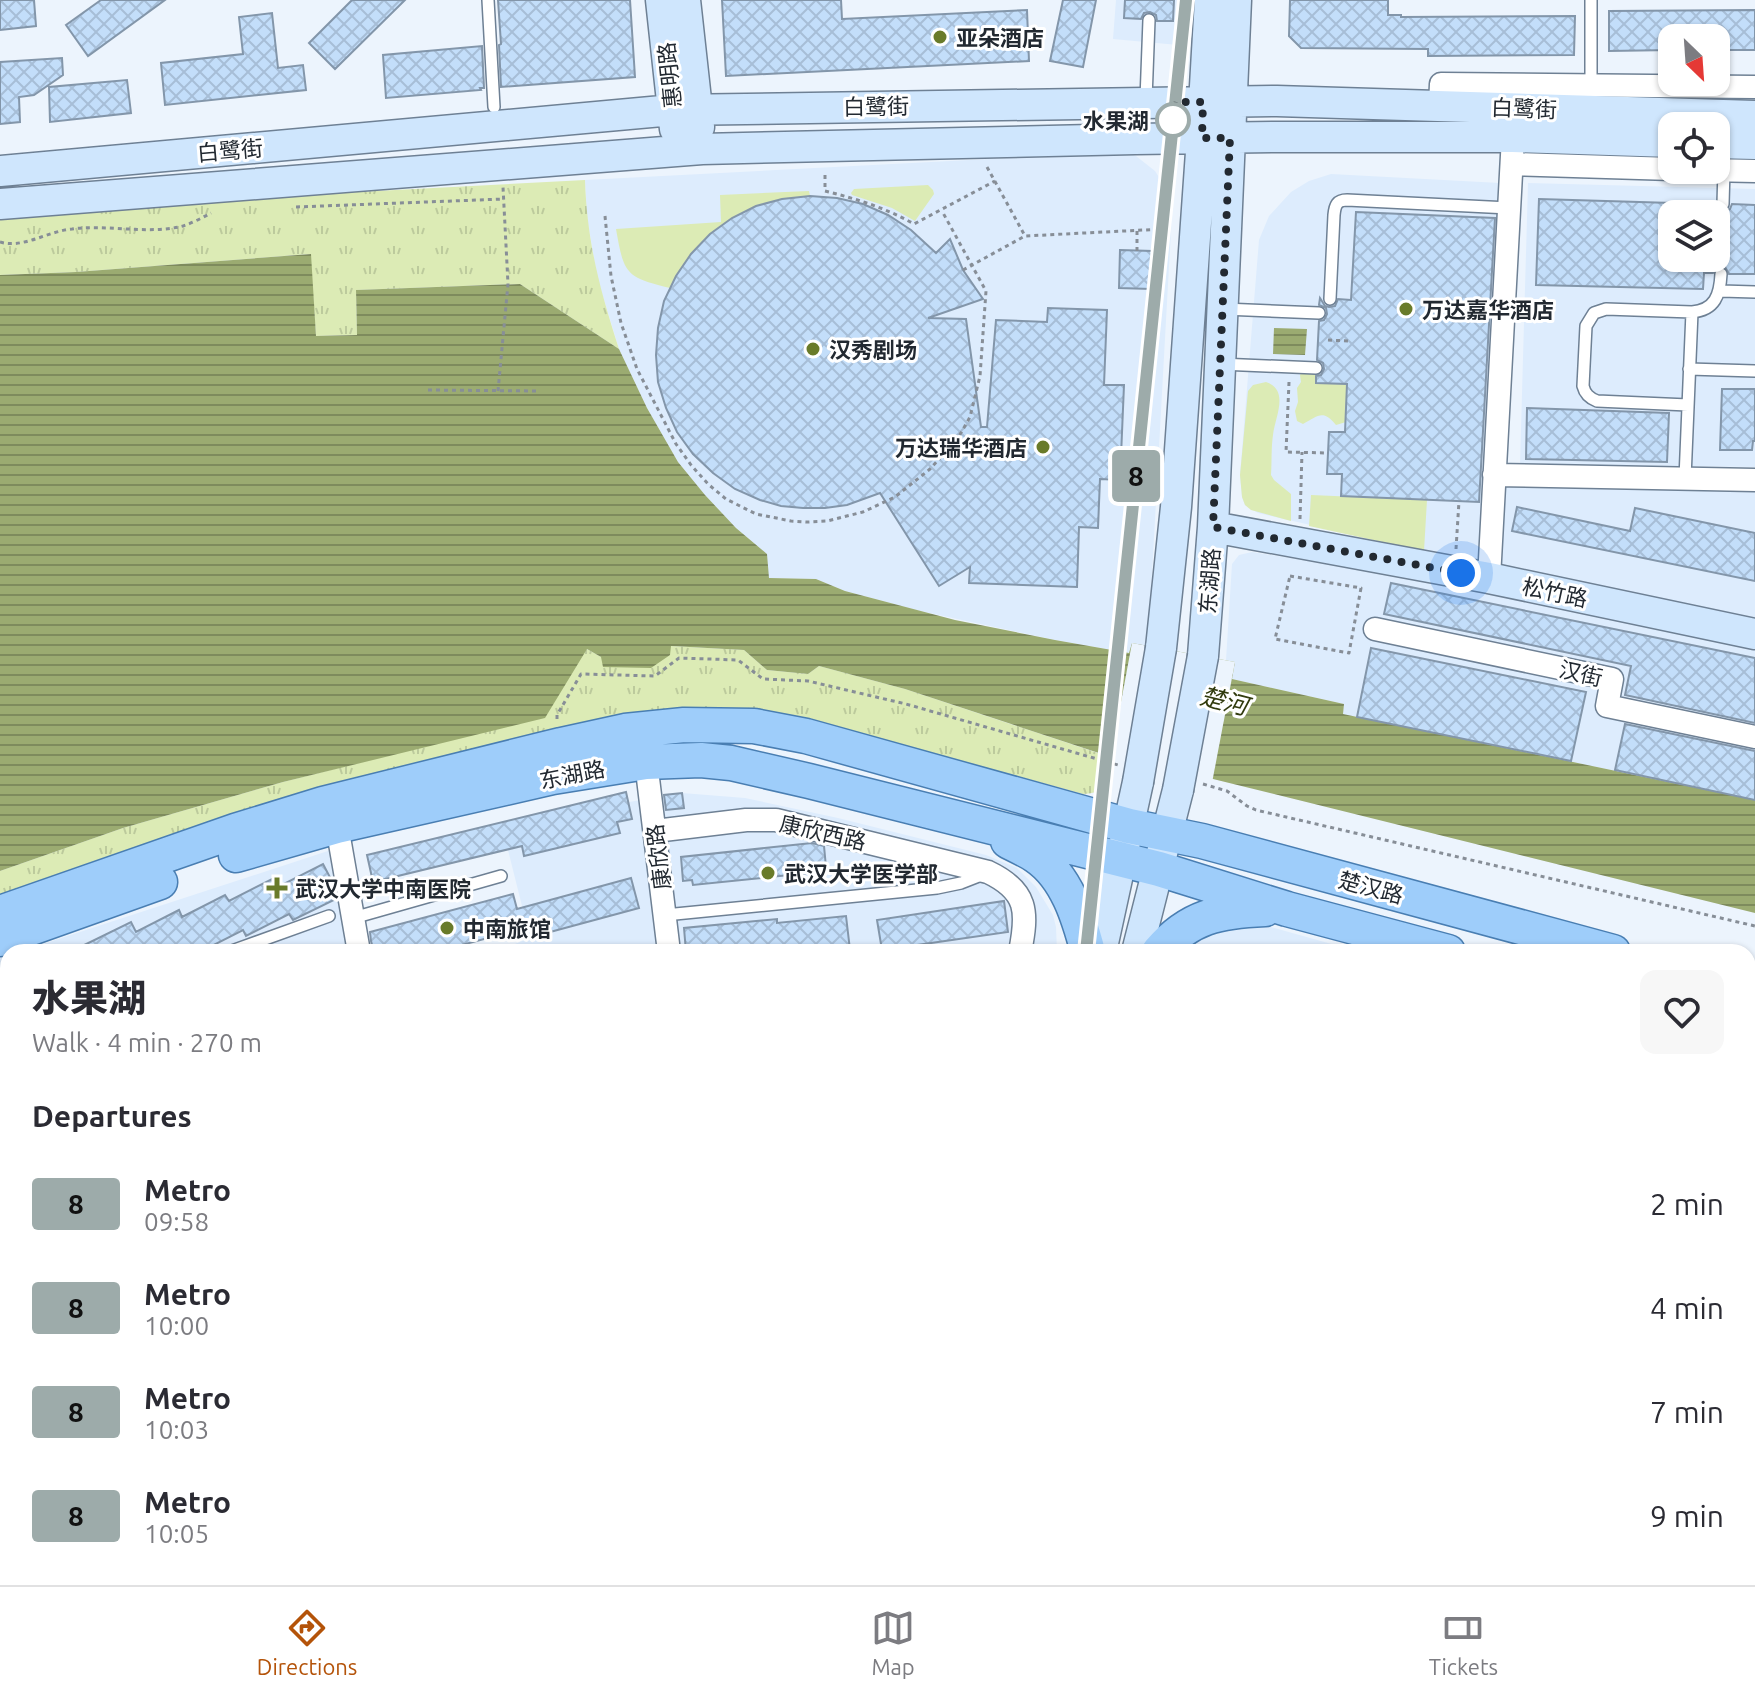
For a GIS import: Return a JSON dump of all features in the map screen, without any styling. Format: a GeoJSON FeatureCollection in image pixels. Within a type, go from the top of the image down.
{"type":"FeatureCollection","features":[{"type":"Feature","properties":{"kind":"main road","name":"惠明路"},"geometry":{"type":"LineString","coordinates":[[661,0],[685,109]]}},
{"type":"Feature","properties":{"kind":"main road","name":"惠明路"},"geometry":{"type":"LineString","coordinates":[[685,0],[685,109],[689,150]]}},
{"type":"Feature","properties":{"kind":"main road","name":"东湖路"},"geometry":{"type":"LineString","coordinates":[[1139,944],[1167,835],[1191,787],[1213,527],[1222,309],[1217,102],[1210,0]]}},
{"type":"Feature","properties":{"kind":"main road","name":"东湖路"},"geometry":{"type":"LineString","coordinates":[[1217,102],[1236,0]]}},
{"type":"Feature","properties":{"kind":"main road","name":"白鹭街"},"geometry":{"type":"LineString","coordinates":[[0,171],[685,109],[1146,102],[1440,105],[1658,139]]}},
{"type":"Feature","properties":{"kind":"main road","name":"白鹭街"},"geometry":{"type":"LineString","coordinates":[[1730,138],[1755,116]]}},
{"type":"Feature","properties":{"kind":"main road","name":"白鹭街"},"geometry":{"type":"LineString","coordinates":[[0,204],[689,150],[1216,138],[1512,150],[1658,143]]}},
{"type":"Feature","properties":{"kind":"main road","name":"东湖路"},"geometry":{"type":"LineString","coordinates":[[0,939],[239,854],[337,826],[553,777],[646,762],[701,760],[731,763],[1121,860],[1129,826],[1128,774],[1161,648],[1216,138]]}},
{"type":"Feature","properties":{"kind":"main road","name":"白鹭街"},"geometry":{"type":"LineString","coordinates":[[1730,147],[1755,144]]}},
{"type":"Feature","properties":{"kind":"main road","name":"松竹路"},"geometry":{"type":"LineString","coordinates":[[1213,527],[1489,578],[1755,634]]}},
{"type":"Feature","properties":{"kind":"main road","name":"东湖路"},"geometry":{"type":"LineString","coordinates":[[0,913],[323,804],[561,745],[654,728],[726,724],[806,736],[1129,826]]}},
{"type":"Feature","properties":{"kind":"main road"},"geometry":{"type":"LineString","coordinates":[[956,819],[1009,841],[1049,867],[1067,892],[1085,944]]}},
{"type":"Feature","properties":{"kind":"main road","name":"楚汉路"},"geometry":{"type":"LineString","coordinates":[[1129,826],[1217,845],[1583,944]]}},
{"type":"Feature","properties":{"kind":"main road","name":"楚汉路"},"geometry":{"type":"LineString","coordinates":[[1121,860],[1403,944]]}},
{"type":"Feature","properties":{"kind":"main road"},"geometry":{"type":"LineString","coordinates":[[1103,944],[1121,860]]}},
{"type":"Feature","properties":{"kind":"main road"},"geometry":{"type":"LineString","coordinates":[[1166,944],[1197,920],[1236,910],[1287,909]]}},
{"type":"Feature","properties":{"kind":"street"},"geometry":{"type":"LineString","coordinates":[[1440,105],[1441,84],[1755,87]]}},
{"type":"Feature","properties":{"kind":"street"},"geometry":{"type":"LineString","coordinates":[[1489,578],[1512,150],[1658,167]]}},
{"type":"Feature","properties":{"kind":"street"},"geometry":{"type":"LineString","coordinates":[[1730,155],[1755,171]]}},
{"type":"Feature","properties":{"kind":"street"},"geometry":{"type":"LineString","coordinates":[[1494,475],[1755,480]]}},
{"type":"Feature","properties":{"kind":"street","name":"汉街"},"geometry":{"type":"LineString","coordinates":[[1365,626],[1612,679],[1607,706],[1755,737]]}},
{"type":"Feature","properties":{"kind":"street","name":"康欣路"},"geometry":{"type":"LineString","coordinates":[[646,762],[668,944]]}},
{"type":"Feature","properties":{"kind":"street","name":"康欣西路"},"geometry":{"type":"LineString","coordinates":[[655,831],[746,820],[776,820],[988,872],[1009,884],[1023,903],[1025,920],[1017,944]]}},
{"type":"Feature","properties":{"kind":"street"},"geometry":{"type":"LineString","coordinates":[[337,826],[358,944]]}},
{"type":"Feature","properties":{"kind":"lane"},"geometry":{"type":"LineString","coordinates":[[488,0],[494,107]]}},
{"type":"Feature","properties":{"kind":"lane"},"geometry":{"type":"LineString","coordinates":[[1591,0],[1591,85]]}},
{"type":"Feature","properties":{"kind":"lane"},"geometry":{"type":"LineString","coordinates":[[1146,102],[1149,20]]}},
{"type":"Feature","properties":{"kind":"lane"},"geometry":{"type":"LineString","coordinates":[[1330,299],[1334,215],[1339,202],[1509,208]]}},
{"type":"Feature","properties":{"kind":"lane"},"geometry":{"type":"LineString","coordinates":[[1688,405],[1593,400],[1586,395],[1586,326],[1590,317],[1606,309],[1698,311],[1715,302],[1721,291],[1721,274]]}},
{"type":"Feature","properties":{"kind":"lane"},"geometry":{"type":"LineString","coordinates":[[1721,291],[1755,292]]}},
{"type":"Feature","properties":{"kind":"lane"},"geometry":{"type":"LineString","coordinates":[[1222,309],[1319,313]]}},
{"type":"Feature","properties":{"kind":"lane"},"geometry":{"type":"LineString","coordinates":[[1685,478],[1692,312]]}},
{"type":"Feature","properties":{"kind":"lane"},"geometry":{"type":"LineString","coordinates":[[1219,364],[1316,368]]}},
{"type":"Feature","properties":{"kind":"lane"},"geometry":{"type":"LineString","coordinates":[[1689,369],[1755,371]]}},
{"type":"Feature","properties":{"kind":"lane"},"geometry":{"type":"LineString","coordinates":[[665,915],[937,888],[961,883],[988,872]]}},
{"type":"Feature","properties":{"kind":"lane"},"geometry":{"type":"LineString","coordinates":[[353,918],[501,876]]}},
{"type":"Feature","properties":{"kind":"lane"},"geometry":{"type":"LineString","coordinates":[[251,944],[329,916]]}},
{"type":"Feature","properties":{"kind":"path"},"geometry":{"type":"LineString","coordinates":[[498,391],[508,284],[502,164]]}},
{"type":"Feature","properties":{"kind":"path"},"geometry":{"type":"LineString","coordinates":[[987,167],[1025,236]]}},
{"type":"Feature","properties":{"kind":"path"},"geometry":{"type":"LineString","coordinates":[[825,175],[825,191],[866,201],[914,224],[995,181]]}},
{"type":"Feature","properties":{"kind":"path"},"geometry":{"type":"LineString","coordinates":[[290,207],[504,199]]}},
{"type":"Feature","properties":{"kind":"path"},"geometry":{"type":"LineString","coordinates":[[0,242],[20,243],[73,228],[153,229],[181,226],[215,211]]}},
{"type":"Feature","properties":{"kind":"path"},"geometry":{"type":"LineString","coordinates":[[605,216],[611,276],[621,323],[637,369],[664,425],[691,465],[726,499],[756,514],[782,520],[827,521],[863,512],[895,497],[930,469],[958,438],[970,417],[982,354],[986,291],[942,211]]}},
{"type":"Feature","properties":{"kind":"path"},"geometry":{"type":"LineString","coordinates":[[963,270],[1025,236],[1164,229]]}},
{"type":"Feature","properties":{"kind":"path"},"geometry":{"type":"LineString","coordinates":[[1137,231],[1137,251]]}},
{"type":"Feature","properties":{"kind":"path"},"geometry":{"type":"LineString","coordinates":[[1328,340],[1349,341]]}},
{"type":"Feature","properties":{"kind":"path"},"geometry":{"type":"LineString","coordinates":[[1290,367],[1286,452],[1328,453]]}},
{"type":"Feature","properties":{"kind":"path"},"geometry":{"type":"LineString","coordinates":[[428,390],[540,391]]}},
{"type":"Feature","properties":{"kind":"path"},"geometry":{"type":"LineString","coordinates":[[1300,523],[1302,452]]}},
{"type":"Feature","properties":{"kind":"path"},"geometry":{"type":"LineString","coordinates":[[1456,556],[1459,501]]}},
{"type":"Feature","properties":{"kind":"path"},"geometry":{"type":"LineString","coordinates":[[1290,576],[1361,588],[1365,626],[1349,653],[1275,639],[1290,576]]}},
{"type":"Feature","properties":{"kind":"path"},"geometry":{"type":"LineString","coordinates":[[561,745],[557,715],[581,674],[655,676],[679,658],[738,660],[763,679],[808,681],[892,701],[1128,774]]}},
{"type":"Feature","properties":{"kind":"path"},"geometry":{"type":"LineString","coordinates":[[1191,787],[1227,791],[1256,810],[1755,926]]}},
{"type":"Feature","properties":{"kind":"shaded area"},"geometry":{"type":"Polygon","coordinates":[[[1116,0],[1193,0],[1189,46],[1113,39],[1116,0]]]}},
{"type":"Feature","properties":{"kind":"shaded area"},"geometry":{"type":"Polygon","coordinates":[[[1125,152],[1136,156],[1155,171],[1167,190],[1172,212],[1148,646],[1132,644],[1130,653],[1055,640],[920,611],[845,591],[816,579],[768,578],[767,554],[736,528],[678,462],[647,408],[619,349],[597,277],[587,217],[585,180],[1125,152]]]}},
{"type":"Feature","properties":{"kind":"shaded area"},"geometry":{"type":"Polygon","coordinates":[[[1331,174],[1500,183],[1480,561],[1258,513],[1245,505],[1240,475],[1259,240],[1269,216],[1291,192],[1309,181],[1331,174]]]}},
{"type":"Feature","properties":{"kind":"shaded area"},"geometry":{"type":"Polygon","coordinates":[[[1528,183],[1755,189],[1755,467],[1520,464],[1528,183]]]}},
{"type":"Feature","properties":{"kind":"shaded area"},"geometry":{"type":"Polygon","coordinates":[[[1501,483],[1755,489],[1755,620],[1497,566],[1501,483]]]}},
{"type":"Feature","properties":{"kind":"shaded area"},"geometry":{"type":"Polygon","coordinates":[[[1252,552],[1392,574],[1755,648],[1755,800],[1342,714],[1344,704],[1232,679],[1235,662],[1226,660],[1232,564],[1239,555],[1252,552]]]}},
{"type":"Feature","properties":{"kind":"shaded area","name":"武汉大学医学部"},"geometry":{"type":"Polygon","coordinates":[[[626,792],[629,802],[682,793],[745,798],[838,818],[986,855],[1017,868],[1036,887],[1053,915],[1057,944],[515,944],[530,938],[501,822],[626,792]]]}},
{"type":"Feature","properties":{"kind":"shaded area","name":"武汉大学中南医院"},"geometry":{"type":"Polygon","coordinates":[[[334,849],[351,944],[43,944],[334,849]]]}},
{"type":"Feature","properties":{"kind":"shaded area"},"geometry":{"type":"Polygon","coordinates":[[[1264,925],[1332,944],[1190,944],[1213,930],[1264,925]]]}},
{"type":"Feature","properties":{"kind":"green space"},"geometry":{"type":"Polygon","coordinates":[[[585,180],[588,224],[596,266],[619,349],[520,284],[356,290],[357,335],[316,336],[310,254],[0,275],[0,218],[338,193],[585,180]]]}},
{"type":"Feature","properties":{"kind":"green space"},"geometry":{"type":"Polygon","coordinates":[[[928,185],[934,194],[915,221],[892,208],[851,193],[854,189],[928,185]]]}},
{"type":"Feature","properties":{"kind":"green space"},"geometry":{"type":"Polygon","coordinates":[[[809,191],[810,196],[765,205],[727,222],[695,250],[670,288],[635,276],[621,256],[616,229],[721,222],[720,195],[809,191]]]}},
{"type":"Feature","properties":{"kind":"green space"},"geometry":{"type":"Polygon","coordinates":[[[1307,371],[1316,375],[1316,383],[1347,384],[1346,422],[1336,425],[1324,416],[1303,424],[1297,421],[1297,388],[1301,382],[1300,375],[1307,371]]]}},
{"type":"Feature","properties":{"kind":"green space"},"geometry":{"type":"Polygon","coordinates":[[[1266,382],[1278,391],[1279,398],[1272,440],[1271,475],[1291,494],[1291,521],[1251,510],[1242,497],[1240,475],[1248,391],[1253,385],[1266,382]]]}},
{"type":"Feature","properties":{"kind":"green space"},"geometry":{"type":"Polygon","coordinates":[[[1311,495],[1427,500],[1424,551],[1309,526],[1311,495]]]}},
{"type":"Feature","properties":{"kind":"green space"},"geometry":{"type":"Polygon","coordinates":[[[671,646],[744,650],[767,670],[808,674],[819,666],[905,689],[1110,757],[1107,777],[1102,788],[1083,794],[782,715],[0,903],[0,871],[123,828],[386,756],[587,649],[601,657],[671,646]]]}},
{"type":"Feature","properties":{"kind":"water","name":"楚河"},"geometry":{"type":"Polygon","coordinates":[[[311,254],[316,336],[357,335],[356,290],[520,284],[619,349],[647,408],[678,462],[736,528],[767,554],[769,578],[816,579],[845,591],[955,620],[1055,640],[1129,653],[1132,643],[1235,662],[1232,679],[1344,704],[1343,714],[1755,800],[1755,913],[1213,779],[1111,757],[905,689],[819,666],[808,674],[767,670],[744,650],[671,646],[670,655],[651,668],[603,667],[601,657],[587,649],[545,718],[283,782],[123,828],[0,871],[0,275],[311,254]]]}},
{"type":"Feature","properties":{"kind":"water"},"geometry":{"type":"Polygon","coordinates":[[[1274,328],[1307,329],[1305,355],[1273,354],[1274,328]]]}},
{"type":"Feature","properties":{"kind":"pier"},"geometry":{"type":"Polygon","coordinates":[[[1132,643],[1235,662],[1212,783],[1110,761],[1132,643]]]}},
{"type":"Feature","properties":{"kind":"building"},"geometry":{"type":"Polygon","coordinates":[[[0,0],[34,0],[36,26],[0,30],[0,0]]]}},
{"type":"Feature","properties":{"kind":"building"},"geometry":{"type":"Polygon","coordinates":[[[101,0],[165,0],[88,56],[66,25],[101,0]]]}},
{"type":"Feature","properties":{"kind":"building"},"geometry":{"type":"Polygon","coordinates":[[[352,0],[405,0],[335,69],[309,43],[352,0]]]}},
{"type":"Feature","properties":{"kind":"building"},"geometry":{"type":"Polygon","coordinates":[[[498,0],[630,0],[635,77],[501,87],[498,0]]]}},
{"type":"Feature","properties":{"kind":"building"},"geometry":{"type":"Polygon","coordinates":[[[722,0],[841,0],[842,19],[1027,10],[1029,61],[726,76],[722,0]]]}},
{"type":"Feature","properties":{"kind":"building"},"geometry":{"type":"Polygon","coordinates":[[[1063,0],[1096,0],[1083,67],[1050,61],[1063,0]]]}},
{"type":"Feature","properties":{"kind":"building"},"geometry":{"type":"Polygon","coordinates":[[[1125,0],[1174,0],[1173,21],[1157,21],[1156,15],[1150,12],[1144,13],[1141,19],[1124,18],[1125,0]]]}},
{"type":"Feature","properties":{"kind":"building"},"geometry":{"type":"Polygon","coordinates":[[[1290,0],[1388,0],[1388,15],[1401,17],[1575,16],[1574,55],[1428,56],[1428,49],[1301,48],[1289,36],[1290,0]]]}},
{"type":"Feature","properties":{"kind":"building"},"geometry":{"type":"Polygon","coordinates":[[[1755,10],[1755,50],[1730,50],[1730,24],[1658,24],[1658,50],[1609,51],[1609,11],[1755,10]]]}},
{"type":"Feature","properties":{"kind":"building"},"geometry":{"type":"Polygon","coordinates":[[[272,13],[278,68],[303,65],[306,90],[165,105],[161,63],[243,54],[239,17],[272,13]]]}},
{"type":"Feature","properties":{"kind":"building"},"geometry":{"type":"Polygon","coordinates":[[[482,46],[484,88],[481,90],[386,98],[383,55],[482,46]]]}},
{"type":"Feature","properties":{"kind":"building"},"geometry":{"type":"Polygon","coordinates":[[[62,58],[63,75],[34,95],[19,97],[20,122],[0,124],[0,62],[62,58]]]}},
{"type":"Feature","properties":{"kind":"building"},"geometry":{"type":"Polygon","coordinates":[[[127,80],[131,113],[50,122],[49,87],[127,80]]]}},
{"type":"Feature","properties":{"kind":"building","name":"汉秀剧场"},"geometry":{"type":"Polygon","coordinates":[[[810,196],[863,204],[888,215],[911,230],[936,253],[950,239],[963,270],[983,299],[928,318],[966,319],[981,427],[987,427],[996,320],[1047,322],[1048,308],[1107,310],[1104,385],[1124,385],[1120,480],[1100,479],[1098,528],[1079,527],[1077,587],[969,583],[970,567],[939,586],[880,493],[847,505],[825,508],[781,506],[760,500],[735,489],[713,473],[693,454],[677,432],[658,382],[656,355],[664,301],[676,276],[710,234],[732,218],[756,206],[810,196]]]}},
{"type":"Feature","properties":{"kind":"building"},"geometry":{"type":"Polygon","coordinates":[[[1539,199],[1658,203],[1658,272],[1714,272],[1704,273],[1703,289],[1536,285],[1539,199]]]}},
{"type":"Feature","properties":{"kind":"building"},"geometry":{"type":"Polygon","coordinates":[[[1732,204],[1755,205],[1755,274],[1729,274],[1730,209],[1732,204]]]}},
{"type":"Feature","properties":{"kind":"building","name":"万达嘉华酒店"},"geometry":{"type":"Polygon","coordinates":[[[1356,212],[1495,218],[1479,502],[1341,496],[1342,474],[1327,474],[1329,432],[1345,432],[1347,384],[1316,383],[1316,376],[1321,375],[1324,369],[1323,363],[1317,360],[1319,321],[1324,320],[1327,314],[1326,308],[1319,305],[1320,298],[1329,307],[1335,306],[1338,299],[1351,300],[1356,212]]]}},
{"type":"Feature","properties":{"kind":"building"},"geometry":{"type":"Polygon","coordinates":[[[1120,250],[1152,251],[1151,289],[1119,288],[1120,250]]]}},
{"type":"Feature","properties":{"kind":"building"},"geometry":{"type":"Polygon","coordinates":[[[1722,389],[1755,389],[1755,441],[1752,450],[1720,450],[1722,389]]]}},
{"type":"Feature","properties":{"kind":"building"},"geometry":{"type":"Polygon","coordinates":[[[1527,408],[1669,413],[1667,462],[1526,459],[1527,408]]]}},
{"type":"Feature","properties":{"kind":"building"},"geometry":{"type":"Polygon","coordinates":[[[1517,507],[1630,531],[1635,508],[1755,533],[1755,581],[1512,531],[1517,507]]]}},
{"type":"Feature","properties":{"kind":"building"},"geometry":{"type":"Polygon","coordinates":[[[1391,583],[1755,658],[1755,723],[1625,695],[1631,666],[1384,614],[1391,583]]]}},
{"type":"Feature","properties":{"kind":"building"},"geometry":{"type":"Polygon","coordinates":[[[1371,648],[1586,692],[1571,761],[1357,717],[1371,648]]]}},
{"type":"Feature","properties":{"kind":"building"},"geometry":{"type":"Polygon","coordinates":[[[1625,724],[1755,751],[1755,800],[1615,770],[1625,724]]]}},
{"type":"Feature","properties":{"kind":"building"},"geometry":{"type":"Polygon","coordinates":[[[626,792],[632,819],[617,822],[620,833],[524,856],[522,846],[373,882],[367,855],[626,792]]]}},
{"type":"Feature","properties":{"kind":"building"},"geometry":{"type":"Polygon","coordinates":[[[682,793],[684,808],[666,810],[664,795],[682,793]]]}},
{"type":"Feature","properties":{"kind":"building"},"geometry":{"type":"Polygon","coordinates":[[[812,843],[824,846],[826,867],[809,868],[809,873],[693,885],[692,880],[683,881],[681,857],[812,843]]]}},
{"type":"Feature","properties":{"kind":"building"},"geometry":{"type":"Polygon","coordinates":[[[323,864],[333,883],[336,899],[293,920],[289,914],[246,936],[243,930],[216,944],[86,944],[131,922],[136,932],[179,910],[182,917],[225,895],[229,901],[272,879],[276,888],[323,864]]]}},
{"type":"Feature","properties":{"kind":"building"},"geometry":{"type":"Polygon","coordinates":[[[631,878],[639,908],[539,935],[536,925],[466,944],[372,944],[371,941],[370,932],[513,894],[517,909],[631,878]]]}},
{"type":"Feature","properties":{"kind":"building"},"geometry":{"type":"Polygon","coordinates":[[[1004,901],[1008,932],[924,944],[881,944],[877,920],[1004,901]]]}},
{"type":"Feature","properties":{"kind":"building"},"geometry":{"type":"Polygon","coordinates":[[[846,916],[849,944],[685,944],[684,928],[777,919],[777,923],[846,916]]]}},
{"type":"Feature","properties":{"kind":"metro line","name":"8"},"geometry":{"type":"LineString","coordinates":[[1087,944],[1186,0]]}},
{"type":"Feature","properties":{"kind":"place","name":"亚朵酒店"},"geometry":{"type":"Point","coordinates":[940,37]}},
{"type":"Feature","properties":{"kind":"place","name":"水果湖"},"geometry":{"type":"Point","coordinates":[1173,120]}},
{"type":"Feature","properties":{"kind":"place","name":"万达嘉华酒店"},"geometry":{"type":"Point","coordinates":[1406,309]}},
{"type":"Feature","properties":{"kind":"place","name":"汉秀剧场"},"geometry":{"type":"Point","coordinates":[813,349]}},
{"type":"Feature","properties":{"kind":"place","name":"万达瑞华酒店"},"geometry":{"type":"Point","coordinates":[1043,447]}},
{"type":"Feature","properties":{"kind":"place","name":"武汉大学医学部"},"geometry":{"type":"Point","coordinates":[768,873]}},
{"type":"Feature","properties":{"kind":"place","name":"武汉大学中南医院"},"geometry":{"type":"Point","coordinates":[277,888]}},
{"type":"Feature","properties":{"kind":"place","name":"中南旅馆"},"geometry":{"type":"Point","coordinates":[447,928]}},
{"type":"Feature","properties":{"kind":"route"},"geometry":{"type":"LineString","coordinates":[[1173,120],[1175,102],[1203,102],[1202,138],[1230,138],[1213,527],[1461,573]]}}]}
